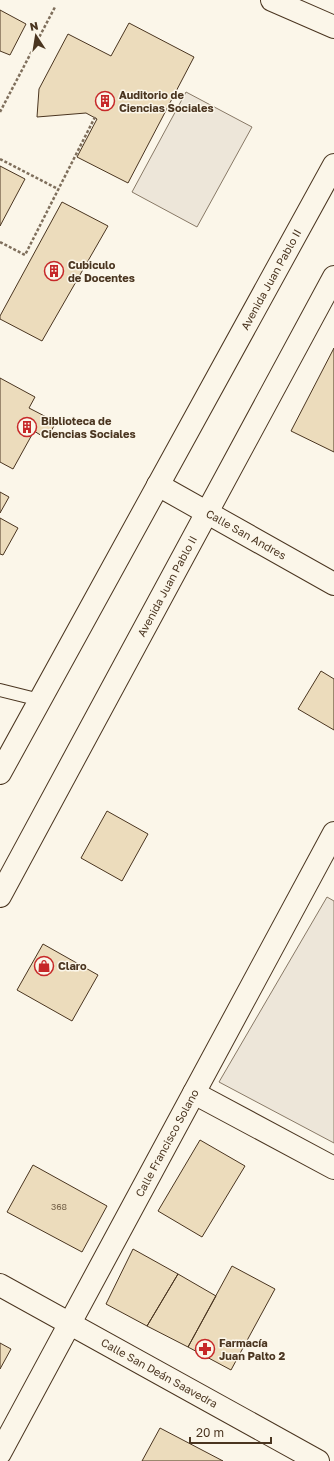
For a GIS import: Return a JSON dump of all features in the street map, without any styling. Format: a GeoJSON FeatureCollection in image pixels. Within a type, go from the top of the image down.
{"type":"FeatureCollection","features":[{"type":"Feature","properties":{"kind":"main road"},"geometry":{"type":"LineString","coordinates":[[272,0],[334,28]]}},
{"type":"Feature","properties":{"kind":"main road","name":"Avenida Juan Pablo II"},"geometry":{"type":"LineString","coordinates":[[0,773],[334,165]]}},
{"type":"Feature","properties":{"kind":"main road","name":"Avenida Juan Pablo II"},"geometry":{"type":"LineString","coordinates":[[0,896],[207,512],[329,299],[334,277]]}},
{"type":"Feature","properties":{"kind":"main road","name":"Calle San Andres"},"geometry":{"type":"LineString","coordinates":[[158,485],[334,584]]}},
{"type":"Feature","properties":{"kind":"main road","name":"Calle Francisco Solano"},"geometry":{"type":"LineString","coordinates":[[0,1453],[194,1093],[328,859],[334,833]]}},
{"type":"Feature","properties":{"kind":"main road"},"geometry":{"type":"LineString","coordinates":[[194,1093],[334,1168]]}},
{"type":"Feature","properties":{"kind":"main road","name":"Calle San Deán Saavedra"},"geometry":{"type":"LineString","coordinates":[[0,1285],[70,1323],[307,1458]]}},
{"type":"Feature","properties":{"kind":"lane"},"geometry":{"type":"LineString","coordinates":[[0,690],[40,700]]}},
{"type":"Feature","properties":{"kind":"path"},"geometry":{"type":"LineString","coordinates":[[0,112],[55,7]]}},
{"type":"Feature","properties":{"kind":"path"},"geometry":{"type":"LineString","coordinates":[[0,242],[25,255],[95,117]]}},
{"type":"Feature","properties":{"kind":"path"},"geometry":{"type":"LineString","coordinates":[[0,159],[58,189]]}},
{"type":"Feature","properties":{"kind":"shaded area"},"geometry":{"type":"Polygon","coordinates":[[[186,92],[252,127],[197,227],[132,192],[186,92]]]}},
{"type":"Feature","properties":{"kind":"shaded area"},"geometry":{"type":"Polygon","coordinates":[[[327,897],[334,901],[334,1143],[219,1082],[327,897]]]}},
{"type":"Feature","properties":{"kind":"building"},"geometry":{"type":"Polygon","coordinates":[[[0,10],[26,24],[10,55],[0,51],[0,10]]]}},
{"type":"Feature","properties":{"kind":"building","name":"Auditorio de Ciencias Sociales"},"geometry":{"type":"Polygon","coordinates":[[[129,23],[194,57],[128,183],[77,157],[97,119],[86,113],[37,117],[39,89],[68,34],[111,56],[129,23]]]}},
{"type":"Feature","properties":{"kind":"building"},"geometry":{"type":"Polygon","coordinates":[[[0,166],[25,179],[0,226],[0,166]]]}},
{"type":"Feature","properties":{"kind":"building","name":"Cubiculo de Docentes"},"geometry":{"type":"Polygon","coordinates":[[[62,202],[108,226],[42,341],[0,319],[0,316],[62,202]]]}},
{"type":"Feature","properties":{"kind":"building"},"geometry":{"type":"Polygon","coordinates":[[[334,348],[334,452],[291,431],[334,348]]]}},
{"type":"Feature","properties":{"kind":"building","name":"Biblioteca de Ciencias Sociales"},"geometry":{"type":"Polygon","coordinates":[[[0,378],[35,397],[29,408],[56,422],[47,439],[34,431],[13,469],[0,462],[0,378]]]}},
{"type":"Feature","properties":{"kind":"building"},"geometry":{"type":"Polygon","coordinates":[[[0,492],[9,497],[0,513],[0,492]]]}},
{"type":"Feature","properties":{"kind":"building"},"geometry":{"type":"Polygon","coordinates":[[[0,518],[18,528],[3,555],[0,554],[0,518]]]}},
{"type":"Feature","properties":{"kind":"building"},"geometry":{"type":"Polygon","coordinates":[[[321,671],[334,679],[334,730],[298,709],[321,671]]]}},
{"type":"Feature","properties":{"kind":"building"},"geometry":{"type":"Polygon","coordinates":[[[107,811],[148,834],[122,881],[81,858],[107,811]]]}},
{"type":"Feature","properties":{"kind":"building"},"geometry":{"type":"Polygon","coordinates":[[[43,944],[98,975],[72,1021],[17,990],[43,944]]]}},
{"type":"Feature","properties":{"kind":"building"},"geometry":{"type":"Polygon","coordinates":[[[200,1140],[245,1166],[202,1237],[158,1211],[200,1140]]]}},
{"type":"Feature","properties":{"kind":"building"},"geometry":{"type":"Polygon","coordinates":[[[33,1165],[107,1206],[82,1252],[7,1212],[33,1165]]]}},
{"type":"Feature","properties":{"kind":"building"},"geometry":{"type":"Polygon","coordinates":[[[133,1249],[178,1274],[147,1326],[106,1304],[133,1249]]]}},
{"type":"Feature","properties":{"kind":"building"},"geometry":{"type":"Polygon","coordinates":[[[232,1266],[275,1289],[231,1370],[188,1347],[232,1266]]]}},
{"type":"Feature","properties":{"kind":"building"},"geometry":{"type":"Polygon","coordinates":[[[178,1274],[216,1296],[188,1347],[147,1326],[178,1274]]]}},
{"type":"Feature","properties":{"kind":"building"},"geometry":{"type":"Polygon","coordinates":[[[0,1343],[11,1349],[0,1369],[0,1343]]]}},
{"type":"Feature","properties":{"kind":"building"},"geometry":{"type":"Polygon","coordinates":[[[160,1428],[223,1461],[142,1461],[160,1428]]]}},
{"type":"Feature","properties":{"kind":"place","name":"Auditorio de Ciencias Sociales"},"geometry":{"type":"Point","coordinates":[105,101]}},
{"type":"Feature","properties":{"kind":"place","name":"Cubiculo de Docentes"},"geometry":{"type":"Point","coordinates":[54,271]}},
{"type":"Feature","properties":{"kind":"place","name":"Biblioteca de Ciencias Sociales"},"geometry":{"type":"Point","coordinates":[27,427]}},
{"type":"Feature","properties":{"kind":"place","name":"Claro"},"geometry":{"type":"Point","coordinates":[44,966]}},
{"type":"Feature","properties":{"kind":"place","name":"Farmacía Juan Palto 2"},"geometry":{"type":"Point","coordinates":[205,1349]}}]}
